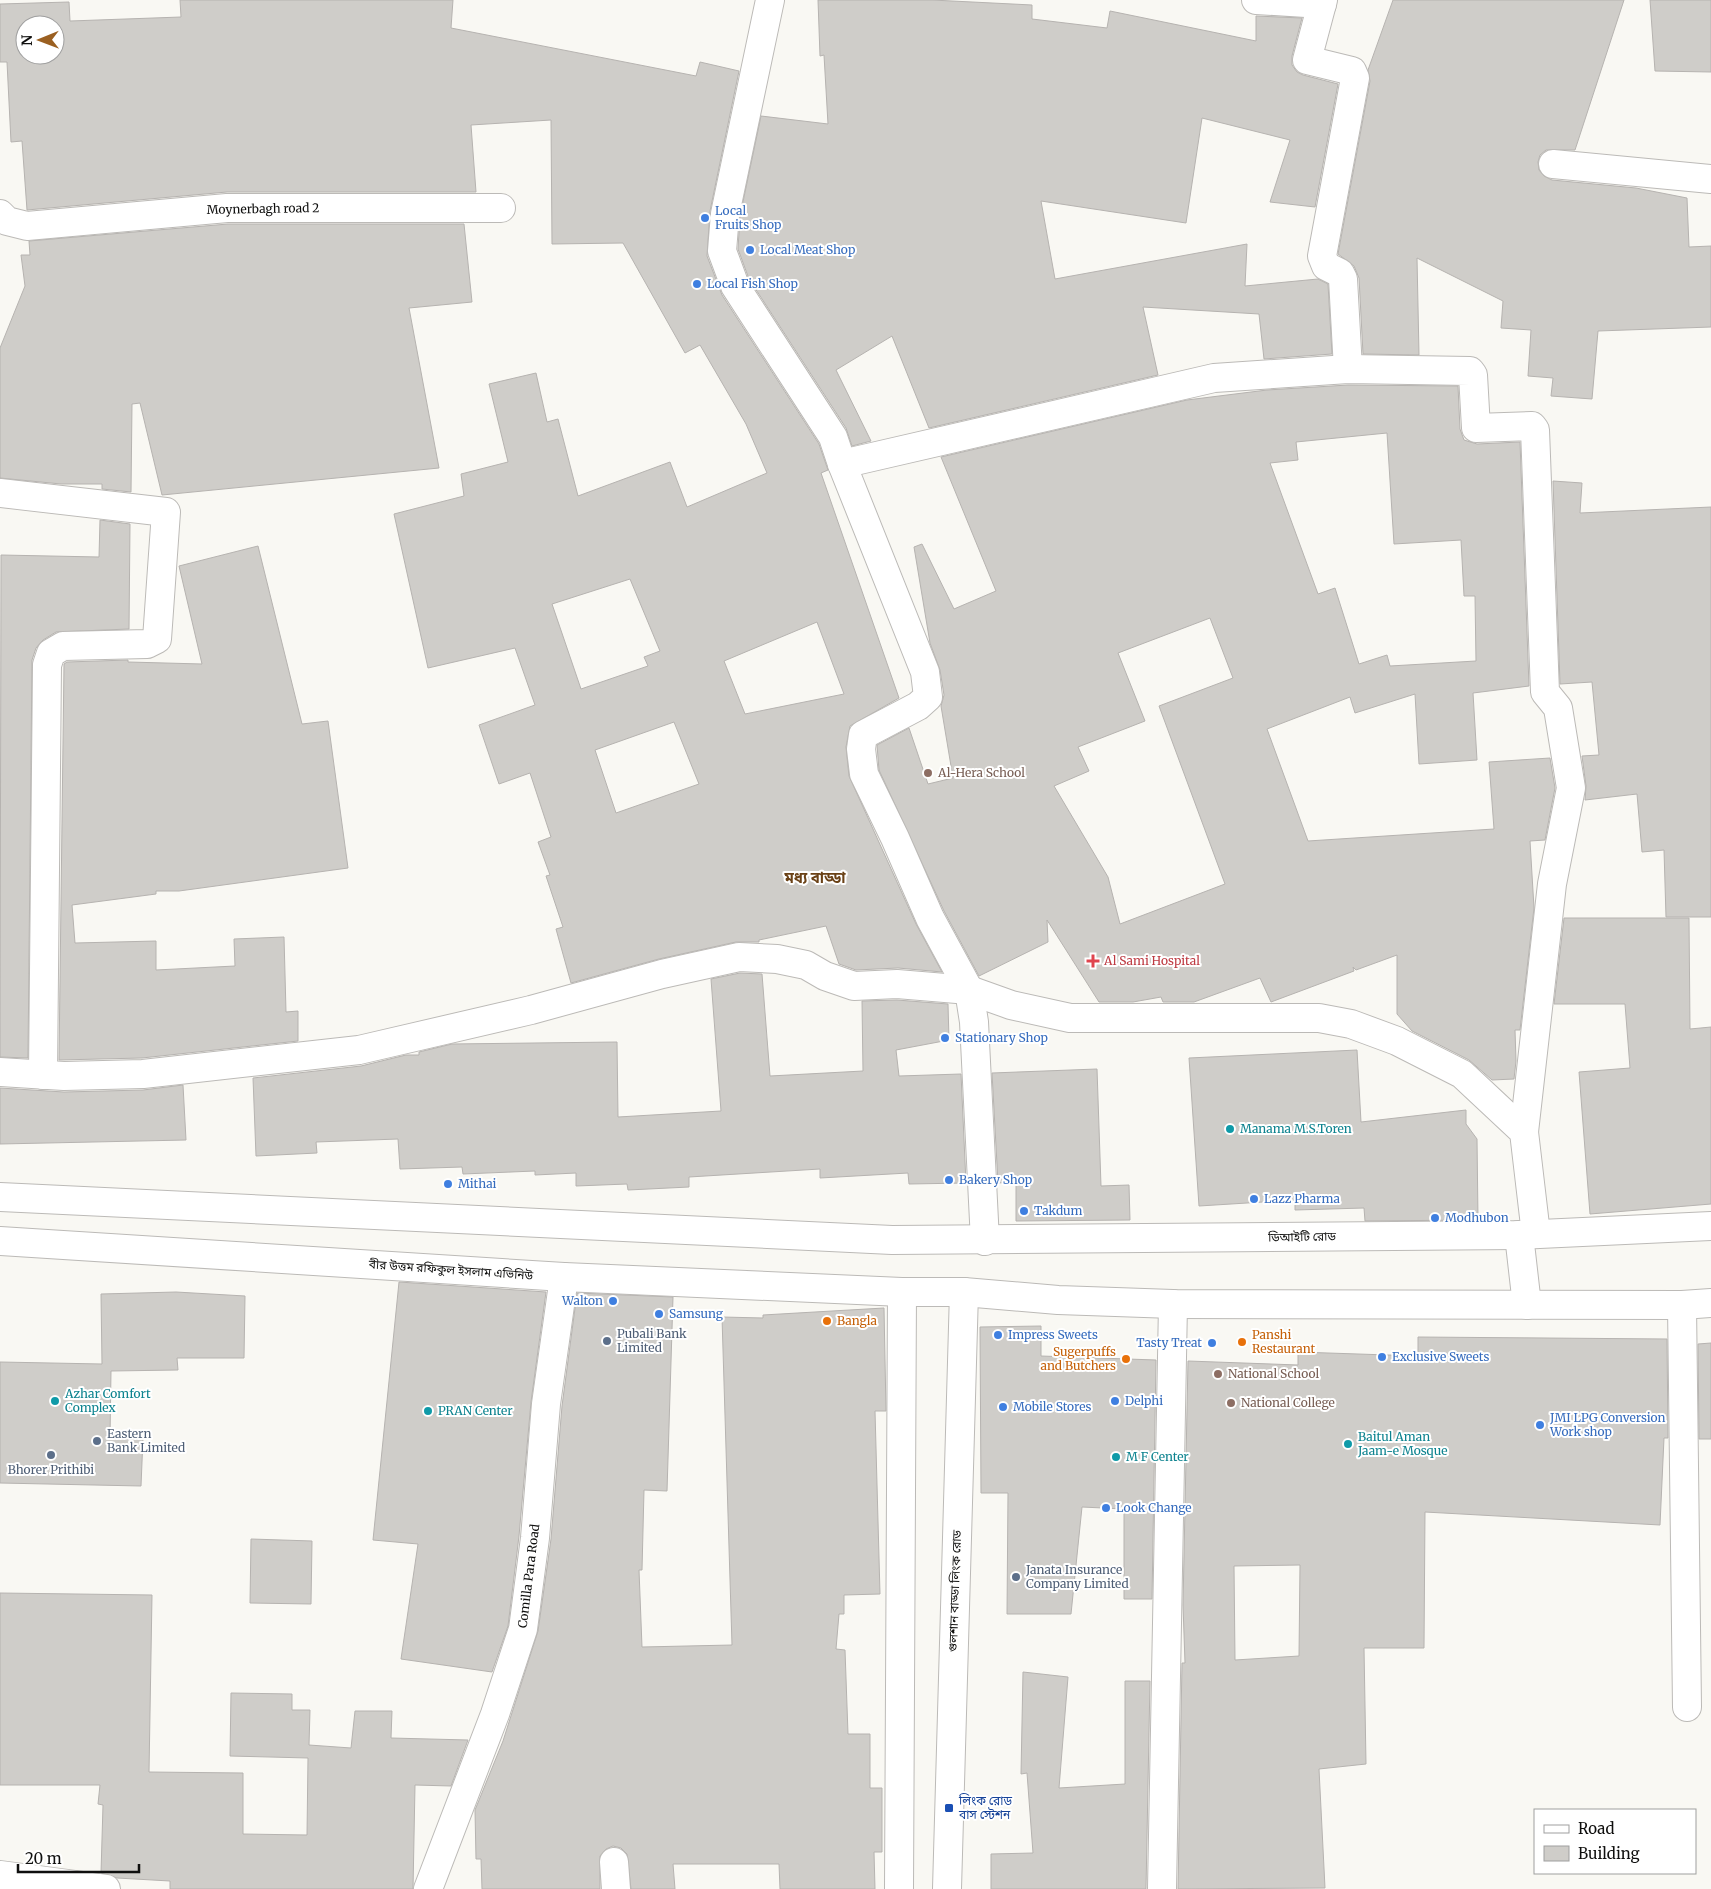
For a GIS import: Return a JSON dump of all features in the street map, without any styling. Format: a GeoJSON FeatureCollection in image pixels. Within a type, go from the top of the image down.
{"type":"FeatureCollection","features":[{"type":"Feature","properties":{"kind":"street"},"geometry":{"type":"LineString","coordinates":[[770,0],[725,214],[722,251],[735,286],[833,437],[925,672],[928,697],[918,706],[862,735],[861,749],[864,774],[895,838],[930,918],[969,990],[974,1022],[985,1241]]}},
{"type":"Feature","properties":{"kind":"street"},"geometry":{"type":"LineString","coordinates":[[1256,0],[1322,2],[1306,60],[1352,71],[1355,78],[1322,256],[1326,266],[1340,273],[1343,279],[1348,369]]}},
{"type":"Feature","properties":{"kind":"street"},"geometry":{"type":"LineString","coordinates":[[1553,164],[1711,179]]}},
{"type":"Feature","properties":{"kind":"street","name":"Moynerbagh road 2"},"geometry":{"type":"LineString","coordinates":[[0,214],[7,221],[27,226],[227,208],[501,208]]}},
{"type":"Feature","properties":{"kind":"street"},"geometry":{"type":"LineString","coordinates":[[842,464],[1214,378],[1348,369],[1470,371],[1473,375],[1476,428],[1532,426],[1535,430],[1545,692],[1558,708],[1571,788],[1552,884],[1524,1132],[1528,1234],[1527,1305]]}},
{"type":"Feature","properties":{"kind":"street"},"geometry":{"type":"LineString","coordinates":[[0,493],[166,512],[157,639],[147,644],[62,646],[51,653],[47,665],[42,1075]]}},
{"type":"Feature","properties":{"kind":"street"},"geometry":{"type":"LineString","coordinates":[[0,1072],[64,1076],[162,1073],[359,1050],[531,1010],[662,974],[739,958],[777,959],[806,965],[825,976],[854,986],[897,984],[969,990],[1011,1005],[1070,1018],[1319,1018],[1352,1024],[1397,1041],[1462,1074],[1524,1132]]}},
{"type":"Feature","properties":{"kind":"street","name":"ডিআইটি রোড"},"geometry":{"type":"LineString","coordinates":[[0,1197],[892,1240],[985,1241],[1528,1234],[1711,1226]]}},
{"type":"Feature","properties":{"kind":"street","name":"বীর উত্তম রফিকুল ইসলাম এভিনিউ"},"geometry":{"type":"LineString","coordinates":[[0,1241],[564,1277],[902,1292],[964,1292],[1058,1300],[1173,1304],[1682,1305],[1711,1303]]}},
{"type":"Feature","properties":{"kind":"street","name":"Comilla Para Road"},"geometry":{"type":"LineString","coordinates":[[428,1889],[495,1714],[523,1630],[534,1543],[546,1404],[564,1277]]}},
{"type":"Feature","properties":{"kind":"street"},"geometry":{"type":"LineString","coordinates":[[899,1889],[902,1292]]}},
{"type":"Feature","properties":{"kind":"street","name":"গুলশান বাড্ডা লিংক রোড"},"geometry":{"type":"LineString","coordinates":[[947,1889],[964,1292]]}},
{"type":"Feature","properties":{"kind":"street"},"geometry":{"type":"LineString","coordinates":[[1162,1889],[1173,1304]]}},
{"type":"Feature","properties":{"kind":"street"},"geometry":{"type":"LineString","coordinates":[[1682,1305],[1687,1707]]}},
{"type":"Feature","properties":{"kind":"street"},"geometry":{"type":"LineString","coordinates":[[614,1862],[616,1889]]}},
{"type":"Feature","properties":{"kind":"street"},"geometry":{"type":"LineString","coordinates":[[0,1875],[106,1889]]}},
{"type":"Feature","properties":{"kind":"building"},"geometry":{"type":"Polygon","coordinates":[[[180,0],[453,0],[451,28],[696,76],[700,62],[739,71],[710,211],[707,256],[722,295],[819,444],[828,470],[821,473],[899,698],[850,726],[846,747],[849,776],[916,924],[942,972],[898,968],[856,970],[839,964],[826,926],[759,940],[759,942],[736,942],[659,959],[571,983],[556,929],[563,927],[546,876],[550,875],[538,842],[551,837],[530,773],[499,784],[479,725],[535,705],[515,648],[428,668],[394,514],[464,496],[461,474],[508,462],[489,384],[536,373],[547,422],[558,419],[578,496],[670,462],[687,507],[767,473],[746,424],[700,345],[685,353],[623,243],[552,244],[551,120],[471,125],[476,192],[227,192],[27,210],[22,141],[11,142],[7,62],[0,62],[0,4],[69,2],[70,21],[181,17],[180,0]],[[630,579],[552,604],[581,689],[648,666],[644,657],[660,651],[630,579]],[[817,622],[724,661],[745,714],[844,694],[817,622]],[[674,722],[595,750],[616,813],[699,784],[674,722]]]}},
{"type":"Feature","properties":{"kind":"building"},"geometry":{"type":"Polygon","coordinates":[[[818,0],[932,0],[1032,5],[1032,19],[1107,28],[1110,11],[1256,41],[1256,16],[1302,18],[1292,56],[1292,65],[1297,72],[1303,75],[1338,84],[1315,207],[1270,202],[1290,140],[1202,118],[1186,223],[1041,201],[1055,279],[1247,244],[1245,286],[1318,279],[1328,284],[1332,354],[1264,359],[1259,314],[1143,307],[1158,375],[929,428],[892,336],[836,370],[871,441],[852,446],[846,428],[749,279],[738,249],[740,216],[761,116],[828,124],[824,55],[820,56],[818,0]]]}},
{"type":"Feature","properties":{"kind":"building"},"geometry":{"type":"Polygon","coordinates":[[[1393,0],[1624,0],[1575,150],[1546,150],[1540,155],[1538,162],[1539,170],[1544,176],[1552,180],[1636,188],[1687,198],[1689,247],[1711,246],[1711,327],[1598,331],[1592,399],[1551,396],[1553,378],[1528,376],[1531,330],[1501,328],[1503,301],[1417,258],[1419,355],[1363,354],[1359,278],[1354,266],[1338,254],[1370,81],[1368,70],[1393,0]]]}},
{"type":"Feature","properties":{"kind":"building"},"geometry":{"type":"Polygon","coordinates":[[[1650,0],[1711,0],[1711,72],[1655,71],[1650,0]]]}},
{"type":"Feature","properties":{"kind":"building"},"geometry":{"type":"Polygon","coordinates":[[[228,224],[464,224],[472,302],[409,308],[439,468],[162,495],[140,403],[132,404],[131,492],[102,489],[102,484],[61,484],[0,478],[0,348],[25,286],[21,255],[30,255],[29,241],[228,224]]]}},
{"type":"Feature","properties":{"kind":"building"},"geometry":{"type":"Polygon","coordinates":[[[1348,385],[1458,386],[1460,429],[1464,440],[1477,444],[1520,442],[1529,686],[1473,693],[1477,760],[1419,764],[1415,694],[1355,713],[1350,697],[1267,729],[1308,841],[1494,829],[1489,762],[1550,758],[1555,788],[1545,840],[1530,841],[1534,908],[1520,1030],[1515,1030],[1516,1061],[1514,1079],[1492,1080],[1469,1060],[1412,1031],[1397,1014],[1397,955],[1356,970],[1353,967],[1354,971],[1271,1002],[1260,978],[1194,1002],[1163,1002],[1161,997],[1133,1002],[1099,1002],[1047,920],[1048,942],[979,976],[944,911],[879,770],[877,745],[909,728],[928,784],[953,778],[941,706],[944,695],[940,670],[930,643],[914,547],[922,544],[954,609],[996,591],[941,457],[1187,400],[1267,390],[1348,385]],[[1387,433],[1296,442],[1298,460],[1270,463],[1318,594],[1335,588],[1359,664],[1387,655],[1390,666],[1476,661],[1475,596],[1464,596],[1461,540],[1394,544],[1387,433]],[[1210,618],[1118,653],[1145,721],[1078,747],[1089,771],[1054,786],[1108,877],[1120,924],[1225,884],[1159,706],[1233,678],[1210,618]]]}},
{"type":"Feature","properties":{"kind":"building"},"geometry":{"type":"Polygon","coordinates":[[[1553,481],[1582,483],[1580,513],[1711,507],[1711,917],[1666,917],[1664,850],[1642,852],[1637,794],[1585,800],[1586,786],[1582,756],[1599,755],[1592,682],[1560,684],[1553,481]]]}},
{"type":"Feature","properties":{"kind":"building"},"geometry":{"type":"Polygon","coordinates":[[[100,520],[130,524],[129,629],[56,632],[43,640],[36,648],[32,660],[28,1058],[0,1057],[1,555],[99,557],[100,520]]]}},
{"type":"Feature","properties":{"kind":"building"},"geometry":{"type":"Polygon","coordinates":[[[258,546],[302,724],[328,721],[348,868],[179,891],[156,891],[156,894],[72,905],[75,943],[156,941],[156,970],[235,966],[234,939],[284,937],[286,1012],[298,1011],[298,1041],[142,1058],[59,1060],[64,664],[67,662],[128,660],[128,662],[202,664],[179,566],[258,546]]]}},
{"type":"Feature","properties":{"kind":"building"},"geometry":{"type":"Polygon","coordinates":[[[1564,918],[1689,918],[1690,1029],[1711,1027],[1711,1204],[1590,1214],[1579,1072],[1630,1068],[1625,1004],[1554,1004],[1564,918]]]}},
{"type":"Feature","properties":{"kind":"building"},"geometry":{"type":"Polygon","coordinates":[[[740,973],[762,974],[770,1076],[863,1071],[862,1001],[897,1000],[948,1004],[949,1040],[896,1050],[899,1076],[961,1074],[966,1183],[909,1184],[908,1173],[820,1178],[820,1169],[689,1177],[689,1187],[628,1190],[627,1184],[576,1186],[576,1173],[535,1175],[535,1171],[463,1174],[462,1167],[400,1169],[398,1139],[316,1142],[317,1153],[256,1156],[253,1078],[361,1066],[406,1055],[419,1055],[419,1052],[452,1044],[617,1042],[618,1117],[721,1111],[711,979],[740,973]]]}},
{"type":"Feature","properties":{"kind":"building"},"geometry":{"type":"Polygon","coordinates":[[[1357,1050],[1361,1122],[1466,1110],[1466,1124],[1477,1139],[1478,1220],[1365,1221],[1364,1208],[1295,1210],[1295,1200],[1199,1206],[1189,1058],[1357,1050]]]}},
{"type":"Feature","properties":{"kind":"building"},"geometry":{"type":"Polygon","coordinates":[[[1097,1069],[1101,1186],[1129,1185],[1130,1220],[1016,1221],[1016,1182],[998,1183],[992,1073],[1097,1069]]]}},
{"type":"Feature","properties":{"kind":"building"},"geometry":{"type":"Polygon","coordinates":[[[183,1085],[186,1140],[0,1144],[0,1088],[64,1092],[143,1090],[183,1085]]]}},
{"type":"Feature","properties":{"kind":"building"},"geometry":{"type":"Polygon","coordinates":[[[399,1282],[546,1292],[531,1402],[519,1536],[508,1626],[492,1672],[401,1659],[418,1544],[373,1540],[399,1282]]]}},
{"type":"Feature","properties":{"kind":"building"},"geometry":{"type":"Polygon","coordinates":[[[176,1292],[245,1296],[244,1358],[177,1358],[178,1370],[111,1371],[110,1438],[143,1438],[141,1486],[0,1483],[0,1362],[102,1364],[101,1294],[176,1292]]]}},
{"type":"Feature","properties":{"kind":"building"},"geometry":{"type":"Polygon","coordinates":[[[577,1293],[673,1297],[667,1491],[644,1490],[642,1570],[639,1570],[642,1647],[732,1645],[722,1317],[763,1318],[763,1315],[884,1308],[886,1411],[875,1411],[880,1594],[844,1595],[844,1614],[839,1614],[836,1649],[845,1650],[848,1734],[870,1734],[870,1788],[882,1788],[882,1852],[874,1852],[875,1889],[780,1889],[779,1864],[673,1864],[675,1889],[631,1889],[627,1854],[621,1848],[613,1846],[606,1849],[600,1856],[600,1889],[482,1889],[481,1859],[476,1859],[475,1810],[503,1741],[538,1631],[551,1539],[562,1406],[577,1293]]]}},
{"type":"Feature","properties":{"kind":"building"},"geometry":{"type":"Polygon","coordinates":[[[1041,1326],[1041,1356],[1156,1360],[1152,1599],[1124,1599],[1124,1509],[1082,1507],[1071,1614],[1007,1614],[1008,1493],[981,1493],[980,1327],[1041,1326]]]}},
{"type":"Feature","properties":{"kind":"building"},"geometry":{"type":"Polygon","coordinates":[[[1418,1337],[1667,1339],[1668,1438],[1664,1438],[1660,1525],[1425,1512],[1424,1648],[1364,1648],[1366,1764],[1319,1769],[1325,1888],[1178,1889],[1182,1663],[1185,1663],[1183,1605],[1188,1361],[1298,1365],[1298,1352],[1418,1356],[1418,1337]],[[1300,1565],[1234,1566],[1235,1660],[1299,1656],[1300,1565]]]}},
{"type":"Feature","properties":{"kind":"building"},"geometry":{"type":"Polygon","coordinates":[[[1711,1343],[1711,1439],[1699,1439],[1698,1344],[1711,1343]]]}},
{"type":"Feature","properties":{"kind":"building"},"geometry":{"type":"Polygon","coordinates":[[[251,1539],[312,1541],[311,1604],[250,1603],[251,1539]]]}},
{"type":"Feature","properties":{"kind":"building"},"geometry":{"type":"Polygon","coordinates":[[[0,1593],[152,1595],[149,1772],[243,1773],[243,1834],[307,1835],[308,1758],[230,1756],[231,1693],[292,1694],[292,1710],[310,1710],[309,1745],[351,1748],[355,1711],[392,1711],[391,1738],[468,1740],[451,1786],[415,1785],[413,1889],[170,1889],[170,1881],[117,1878],[101,1873],[103,1805],[98,1804],[100,1785],[0,1785],[0,1593]]]}},
{"type":"Feature","properties":{"kind":"building"},"geometry":{"type":"Polygon","coordinates":[[[1023,1672],[1068,1677],[1059,1788],[1125,1784],[1125,1681],[1150,1681],[1146,1889],[991,1889],[991,1854],[1033,1853],[1027,1773],[1021,1774],[1023,1672]]]}},
{"type":"Feature","properties":{"kind":"place","name":"Local Fruits Shop"},"geometry":{"type":"Point","coordinates":[705,218]}},
{"type":"Feature","properties":{"kind":"place","name":"Local Meat Shop"},"geometry":{"type":"Point","coordinates":[750,250]}},
{"type":"Feature","properties":{"kind":"place","name":"Local Fish Shop"},"geometry":{"type":"Point","coordinates":[697,284]}},
{"type":"Feature","properties":{"kind":"place","name":"Al-Hera School"},"geometry":{"type":"Point","coordinates":[928,773]}},
{"type":"Feature","properties":{"kind":"place","name":"Al Sami Hospital"},"geometry":{"type":"Point","coordinates":[1093,961]}},
{"type":"Feature","properties":{"kind":"place","name":"Stationary Shop"},"geometry":{"type":"Point","coordinates":[945,1038]}},
{"type":"Feature","properties":{"kind":"place","name":"Manama M.S.Toren"},"geometry":{"type":"Point","coordinates":[1230,1129]}},
{"type":"Feature","properties":{"kind":"place","name":"Bakery Shop"},"geometry":{"type":"Point","coordinates":[949,1180]}},
{"type":"Feature","properties":{"kind":"place","name":"Mithai"},"geometry":{"type":"Point","coordinates":[448,1184]}},
{"type":"Feature","properties":{"kind":"place","name":"Lazz Pharma"},"geometry":{"type":"Point","coordinates":[1254,1199]}},
{"type":"Feature","properties":{"kind":"place","name":"Takdum"},"geometry":{"type":"Point","coordinates":[1024,1211]}},
{"type":"Feature","properties":{"kind":"place","name":"Modhubon"},"geometry":{"type":"Point","coordinates":[1435,1218]}},
{"type":"Feature","properties":{"kind":"place","name":"Walton"},"geometry":{"type":"Point","coordinates":[613,1301]}},
{"type":"Feature","properties":{"kind":"place","name":"Samsung"},"geometry":{"type":"Point","coordinates":[659,1314]}},
{"type":"Feature","properties":{"kind":"place","name":"Bangla"},"geometry":{"type":"Point","coordinates":[827,1321]}},
{"type":"Feature","properties":{"kind":"place","name":"Impress Sweets"},"geometry":{"type":"Point","coordinates":[998,1335]}},
{"type":"Feature","properties":{"kind":"place","name":"Pubali Bank Limited"},"geometry":{"type":"Point","coordinates":[607,1341]}},
{"type":"Feature","properties":{"kind":"place","name":"Panshi Restaurant"},"geometry":{"type":"Point","coordinates":[1242,1342]}},
{"type":"Feature","properties":{"kind":"place","name":"Tasty Treat"},"geometry":{"type":"Point","coordinates":[1212,1343]}},
{"type":"Feature","properties":{"kind":"place","name":"Exclusive Sweets"},"geometry":{"type":"Point","coordinates":[1382,1357]}},
{"type":"Feature","properties":{"kind":"place","name":"Sugerpuffs and Butchers"},"geometry":{"type":"Point","coordinates":[1126,1359]}},
{"type":"Feature","properties":{"kind":"place","name":"National School"},"geometry":{"type":"Point","coordinates":[1218,1374]}},
{"type":"Feature","properties":{"kind":"place","name":"Azhar Comfort Complex"},"geometry":{"type":"Point","coordinates":[55,1401]}},
{"type":"Feature","properties":{"kind":"place","name":"Delphi"},"geometry":{"type":"Point","coordinates":[1115,1401]}},
{"type":"Feature","properties":{"kind":"place","name":"National College"},"geometry":{"type":"Point","coordinates":[1231,1403]}},
{"type":"Feature","properties":{"kind":"place","name":"Mobile Stores"},"geometry":{"type":"Point","coordinates":[1003,1407]}},
{"type":"Feature","properties":{"kind":"place","name":"PRAN Center"},"geometry":{"type":"Point","coordinates":[428,1411]}},
{"type":"Feature","properties":{"kind":"place","name":"JMI LPG Conversion Work shop"},"geometry":{"type":"Point","coordinates":[1540,1425]}},
{"type":"Feature","properties":{"kind":"place","name":"Eastern Bank Limited"},"geometry":{"type":"Point","coordinates":[97,1441]}},
{"type":"Feature","properties":{"kind":"place","name":"Baitul Aman Jaam-e Mosque"},"geometry":{"type":"Point","coordinates":[1348,1444]}},
{"type":"Feature","properties":{"kind":"place","name":"Bhorer Prithibi"},"geometry":{"type":"Point","coordinates":[51,1455]}},
{"type":"Feature","properties":{"kind":"place","name":"M F Center"},"geometry":{"type":"Point","coordinates":[1116,1457]}},
{"type":"Feature","properties":{"kind":"place","name":"Look Change"},"geometry":{"type":"Point","coordinates":[1106,1508]}},
{"type":"Feature","properties":{"kind":"place","name":"Janata Insurance Company Limited"},"geometry":{"type":"Point","coordinates":[1016,1577]}},
{"type":"Feature","properties":{"kind":"place","name":"লিংক রোড বাস স্টেশন"},"geometry":{"type":"Point","coordinates":[949,1808]}},
{"type":"Feature","properties":{"kind":"district","name":"মধ্য বাড্ডা"},"geometry":{"type":"Point","coordinates":[815,878]}}]}
